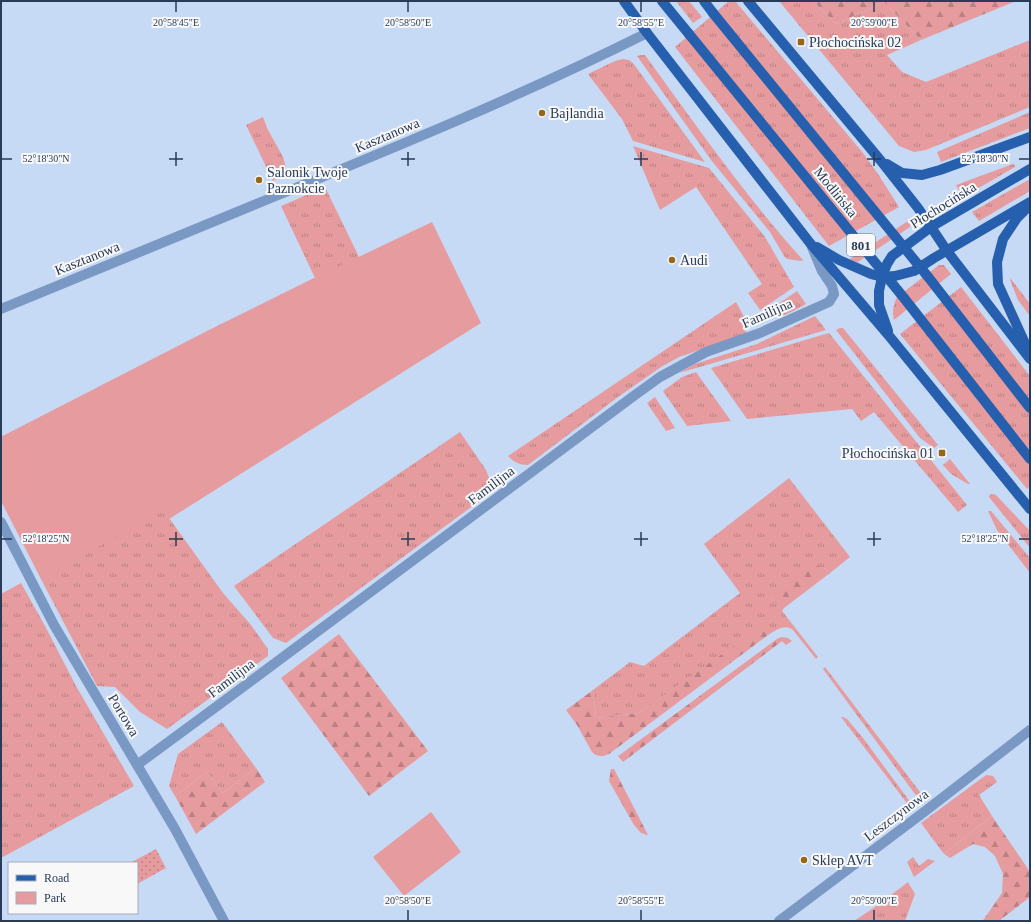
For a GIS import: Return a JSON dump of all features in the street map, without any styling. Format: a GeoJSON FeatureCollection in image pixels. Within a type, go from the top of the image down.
{"type":"FeatureCollection","features":[{"type":"Feature","properties":{"kind":"main road"},"geometry":{"type":"LineString","coordinates":[[624,1],[647,33],[810,243],[890,337],[1030,509]]}},
{"type":"Feature","properties":{"kind":"main road","name":"Modlińska"},"geometry":{"type":"LineString","coordinates":[[662,1],[904,298],[1030,459]]}},
{"type":"Feature","properties":{"kind":"main road","name":"Modlińska"},"geometry":{"type":"LineString","coordinates":[[704,1],[929,278],[1030,408]]}},
{"type":"Feature","properties":{"kind":"main road"},"geometry":{"type":"LineString","coordinates":[[748,1],[881,161],[931,227],[947,252],[1030,359]]}},
{"type":"Feature","properties":{"kind":"main road","name":"Płochocińska"},"geometry":{"type":"LineString","coordinates":[[881,161],[902,173],[922,175],[940,170],[1030,137]]}},
{"type":"Feature","properties":{"kind":"main road","name":"Płochocińska"},"geometry":{"type":"LineString","coordinates":[[890,337],[879,305],[879,291],[882,277],[892,256],[931,227],[1030,169]]}},
{"type":"Feature","properties":{"kind":"main road"},"geometry":{"type":"LineString","coordinates":[[810,243],[838,259],[871,274],[882,277],[895,276],[914,271],[1030,202]]}},
{"type":"Feature","properties":{"kind":"main road"},"geometry":{"type":"LineString","coordinates":[[1030,205],[1017,218],[1003,239],[997,262],[998,284],[1030,354]]}},
{"type":"Feature","properties":{"kind":"street","name":"Kasztanowa"},"geometry":{"type":"LineString","coordinates":[[1,309],[373,156],[524,91],[647,33]]}},
{"type":"Feature","properties":{"kind":"street","name":"Familijna"},"geometry":{"type":"LineString","coordinates":[[137,765],[660,377],[706,352],[760,333],[829,302],[834,294],[832,286],[822,271],[810,243]]}},
{"type":"Feature","properties":{"kind":"street","name":"Portowa"},"geometry":{"type":"LineString","coordinates":[[1,522],[54,625],[175,829],[224,921]]}},
{"type":"Feature","properties":{"kind":"street","name":"Leszczynowa"},"geometry":{"type":"LineString","coordinates":[[779,921],[1030,730]]}},
{"type":"Feature","properties":{"kind":"green space"},"geometry":{"type":"Polygon","coordinates":[[[676,1],[689,1],[702,17],[693,23],[676,1]]]}},
{"type":"Feature","properties":{"kind":"green space"},"geometry":{"type":"Polygon","coordinates":[[[729,1],[735,1],[863,153],[899,207],[829,246],[675,47],[729,1]]]}},
{"type":"Feature","properties":{"kind":"green space"},"geometry":{"type":"Polygon","coordinates":[[[779,1],[813,1],[836,24],[884,2],[921,40],[887,55],[902,72],[926,82],[1030,40],[1030,107],[926,150],[914,152],[899,146],[779,1]]]}},
{"type":"Feature","properties":{"kind":"green space"},"geometry":{"type":"Polygon","coordinates":[[[813,1],[1016,1],[921,40],[884,2],[836,24],[813,1]]]}},
{"type":"Feature","properties":{"kind":"green space"},"geometry":{"type":"Polygon","coordinates":[[[645,55],[702,134],[761,211],[803,260],[787,259],[784,256],[770,232],[711,160],[637,56],[645,55]]]}},
{"type":"Feature","properties":{"kind":"green space"},"geometry":{"type":"Polygon","coordinates":[[[623,59],[629,60],[633,63],[705,162],[633,141],[622,119],[588,74],[615,61],[623,59]]]}},
{"type":"Feature","properties":{"kind":"green space"},"geometry":{"type":"Polygon","coordinates":[[[1030,112],[1030,128],[941,162],[937,152],[1030,112]]]}},
{"type":"Feature","properties":{"kind":"green space"},"geometry":{"type":"Polygon","coordinates":[[[263,117],[267,128],[283,157],[288,174],[273,181],[246,125],[263,117]]]}},
{"type":"Feature","properties":{"kind":"green space"},"geometry":{"type":"Polygon","coordinates":[[[633,146],[709,168],[765,237],[794,287],[760,310],[748,293],[762,284],[696,187],[660,210],[633,146]]]}},
{"type":"Feature","properties":{"kind":"green space"},"geometry":{"type":"Polygon","coordinates":[[[1013,164],[1015,167],[963,197],[956,185],[1013,164]]]}},
{"type":"Feature","properties":{"kind":"green space"},"geometry":{"type":"Polygon","coordinates":[[[1030,179],[1030,191],[979,221],[972,212],[1030,179]]]}},
{"type":"Feature","properties":{"kind":"green space"},"geometry":{"type":"Polygon","coordinates":[[[325,187],[359,257],[453,340],[169,518],[223,593],[251,625],[268,649],[268,656],[167,729],[140,712],[115,687],[97,686],[42,581],[73,559],[1,445],[1,437],[205,332],[315,278],[281,206],[325,187]]]}},
{"type":"Feature","properties":{"kind":"green space"},"geometry":{"type":"Polygon","coordinates":[[[908,221],[910,227],[858,262],[850,259],[908,221]]]}},
{"type":"Feature","properties":{"kind":"green space"},"geometry":{"type":"Polygon","coordinates":[[[432,222],[481,323],[169,519],[162,508],[42,581],[1,501],[1,437],[270,301],[432,222]]]}},
{"type":"Feature","properties":{"kind":"green space"},"geometry":{"type":"Polygon","coordinates":[[[939,265],[944,265],[951,274],[894,320],[893,308],[897,297],[939,265]]]}},
{"type":"Feature","properties":{"kind":"green space"},"geometry":{"type":"Polygon","coordinates":[[[1011,279],[1030,304],[1030,316],[1018,300],[1010,280],[1011,279]]]}},
{"type":"Feature","properties":{"kind":"green space"},"geometry":{"type":"Polygon","coordinates":[[[961,287],[1030,376],[1030,486],[1027,489],[900,334],[961,287]]]}},
{"type":"Feature","properties":{"kind":"green space"},"geometry":{"type":"Polygon","coordinates":[[[797,291],[806,304],[786,314],[776,316],[765,313],[797,291]]]}},
{"type":"Feature","properties":{"kind":"green space"},"geometry":{"type":"Polygon","coordinates":[[[736,302],[746,320],[746,334],[679,357],[661,367],[618,397],[528,465],[517,463],[508,456],[736,302]]]}},
{"type":"Feature","properties":{"kind":"green space"},"geometry":{"type":"Polygon","coordinates":[[[815,316],[826,330],[679,373],[695,364],[757,344],[815,316]]]}},
{"type":"Feature","properties":{"kind":"green space"},"geometry":{"type":"Polygon","coordinates":[[[843,328],[938,445],[934,448],[920,438],[836,330],[843,328]]]}},
{"type":"Feature","properties":{"kind":"green space"},"geometry":{"type":"Polygon","coordinates":[[[829,333],[967,505],[958,512],[874,412],[861,421],[852,409],[747,419],[711,368],[829,333]]]}},
{"type":"Feature","properties":{"kind":"green space"},"geometry":{"type":"Polygon","coordinates":[[[696,372],[731,421],[687,426],[663,391],[682,377],[696,372]]]}},
{"type":"Feature","properties":{"kind":"green space"},"geometry":{"type":"Polygon","coordinates":[[[655,397],[675,428],[666,431],[647,403],[655,397]]]}},
{"type":"Feature","properties":{"kind":"green space"},"geometry":{"type":"Polygon","coordinates":[[[460,432],[486,470],[489,478],[489,494],[286,643],[273,638],[234,586],[460,432]]]}},
{"type":"Feature","properties":{"kind":"green space"},"geometry":{"type":"Polygon","coordinates":[[[950,459],[970,484],[951,474],[943,465],[950,459]]]}},
{"type":"Feature","properties":{"kind":"green space"},"geometry":{"type":"Polygon","coordinates":[[[789,478],[850,557],[830,573],[823,567],[772,598],[818,657],[816,659],[790,628],[783,627],[768,635],[759,629],[639,713],[596,718],[593,690],[630,662],[644,666],[740,593],[704,544],[789,478]]]}},
{"type":"Feature","properties":{"kind":"green space"},"geometry":{"type":"Polygon","coordinates":[[[990,494],[996,495],[1030,531],[1030,548],[989,497],[990,494]]]}},
{"type":"Feature","properties":{"kind":"green space"},"geometry":{"type":"Polygon","coordinates":[[[988,511],[991,511],[1030,558],[1030,573],[997,530],[988,511]]]}},
{"type":"Feature","properties":{"kind":"green space"},"geometry":{"type":"Polygon","coordinates":[[[815,566],[823,567],[830,573],[782,611],[772,598],[815,566]]]}},
{"type":"Feature","properties":{"kind":"green space"},"geometry":{"type":"Polygon","coordinates":[[[21,583],[76,686],[134,786],[1,858],[1,594],[21,583]]]}},
{"type":"Feature","properties":{"kind":"green space"},"geometry":{"type":"Polygon","coordinates":[[[759,628],[768,635],[609,754],[600,756],[592,752],[577,725],[566,710],[593,690],[596,718],[639,713],[759,628]]]}},
{"type":"Feature","properties":{"kind":"green space"},"geometry":{"type":"Polygon","coordinates":[[[339,634],[428,751],[369,796],[281,678],[339,634]]]}},
{"type":"Feature","properties":{"kind":"green space"},"geometry":{"type":"Polygon","coordinates":[[[781,637],[788,638],[792,641],[786,645],[782,641],[623,762],[618,756],[777,639],[781,637]]]}},
{"type":"Feature","properties":{"kind":"green space"},"geometry":{"type":"Polygon","coordinates":[[[825,667],[923,796],[921,798],[915,794],[823,669],[825,667]]]}},
{"type":"Feature","properties":{"kind":"green space"},"geometry":{"type":"Polygon","coordinates":[[[841,717],[847,719],[863,738],[908,799],[912,805],[910,807],[841,717]]]}},
{"type":"Feature","properties":{"kind":"green space"},"geometry":{"type":"Polygon","coordinates":[[[222,722],[256,768],[223,793],[207,772],[175,796],[169,786],[178,754],[222,722]]]}},
{"type":"Feature","properties":{"kind":"green space"},"geometry":{"type":"Polygon","coordinates":[[[256,768],[265,782],[196,834],[175,796],[207,772],[223,793],[256,768]]]}},
{"type":"Feature","properties":{"kind":"green space"},"geometry":{"type":"Polygon","coordinates":[[[611,769],[614,769],[648,835],[641,833],[634,825],[609,781],[611,769]]]}},
{"type":"Feature","properties":{"kind":"green space"},"geometry":{"type":"Polygon","coordinates":[[[986,775],[993,776],[997,782],[979,795],[992,816],[944,854],[921,823],[986,775]]]}},
{"type":"Feature","properties":{"kind":"green space"},"geometry":{"type":"Polygon","coordinates":[[[431,812],[461,852],[404,896],[373,857],[431,812]]]}},
{"type":"Feature","properties":{"kind":"green space"},"geometry":{"type":"Polygon","coordinates":[[[992,816],[1030,872],[1030,897],[999,921],[982,921],[1002,893],[1003,874],[995,856],[985,847],[973,844],[950,858],[944,854],[992,816]]]}},
{"type":"Feature","properties":{"kind":"green space"},"geometry":{"type":"Polygon","coordinates":[[[156,849],[166,868],[138,883],[138,862],[132,862],[156,849]]]}},
{"type":"Feature","properties":{"kind":"green space"},"geometry":{"type":"Polygon","coordinates":[[[913,857],[919,866],[928,859],[935,861],[914,877],[907,862],[913,857]]]}},
{"type":"Feature","properties":{"kind":"green space"},"geometry":{"type":"Polygon","coordinates":[[[908,882],[915,894],[905,921],[854,921],[878,905],[908,882]]]}},
{"type":"Feature","properties":{"kind":"place","name":"Płochocińska 02"},"geometry":{"type":"Point","coordinates":[801,42]}},
{"type":"Feature","properties":{"kind":"place","name":"Bajlandia"},"geometry":{"type":"Point","coordinates":[542,113]}},
{"type":"Feature","properties":{"kind":"place","name":"Salonik Twoje Paznokcie"},"geometry":{"type":"Point","coordinates":[259,180]}},
{"type":"Feature","properties":{"kind":"place","name":"Audi"},"geometry":{"type":"Point","coordinates":[672,260]}},
{"type":"Feature","properties":{"kind":"place","name":"Płochocińska 01"},"geometry":{"type":"Point","coordinates":[942,453]}},
{"type":"Feature","properties":{"kind":"place","name":"Sklep AVT"},"geometry":{"type":"Point","coordinates":[804,860]}}]}
